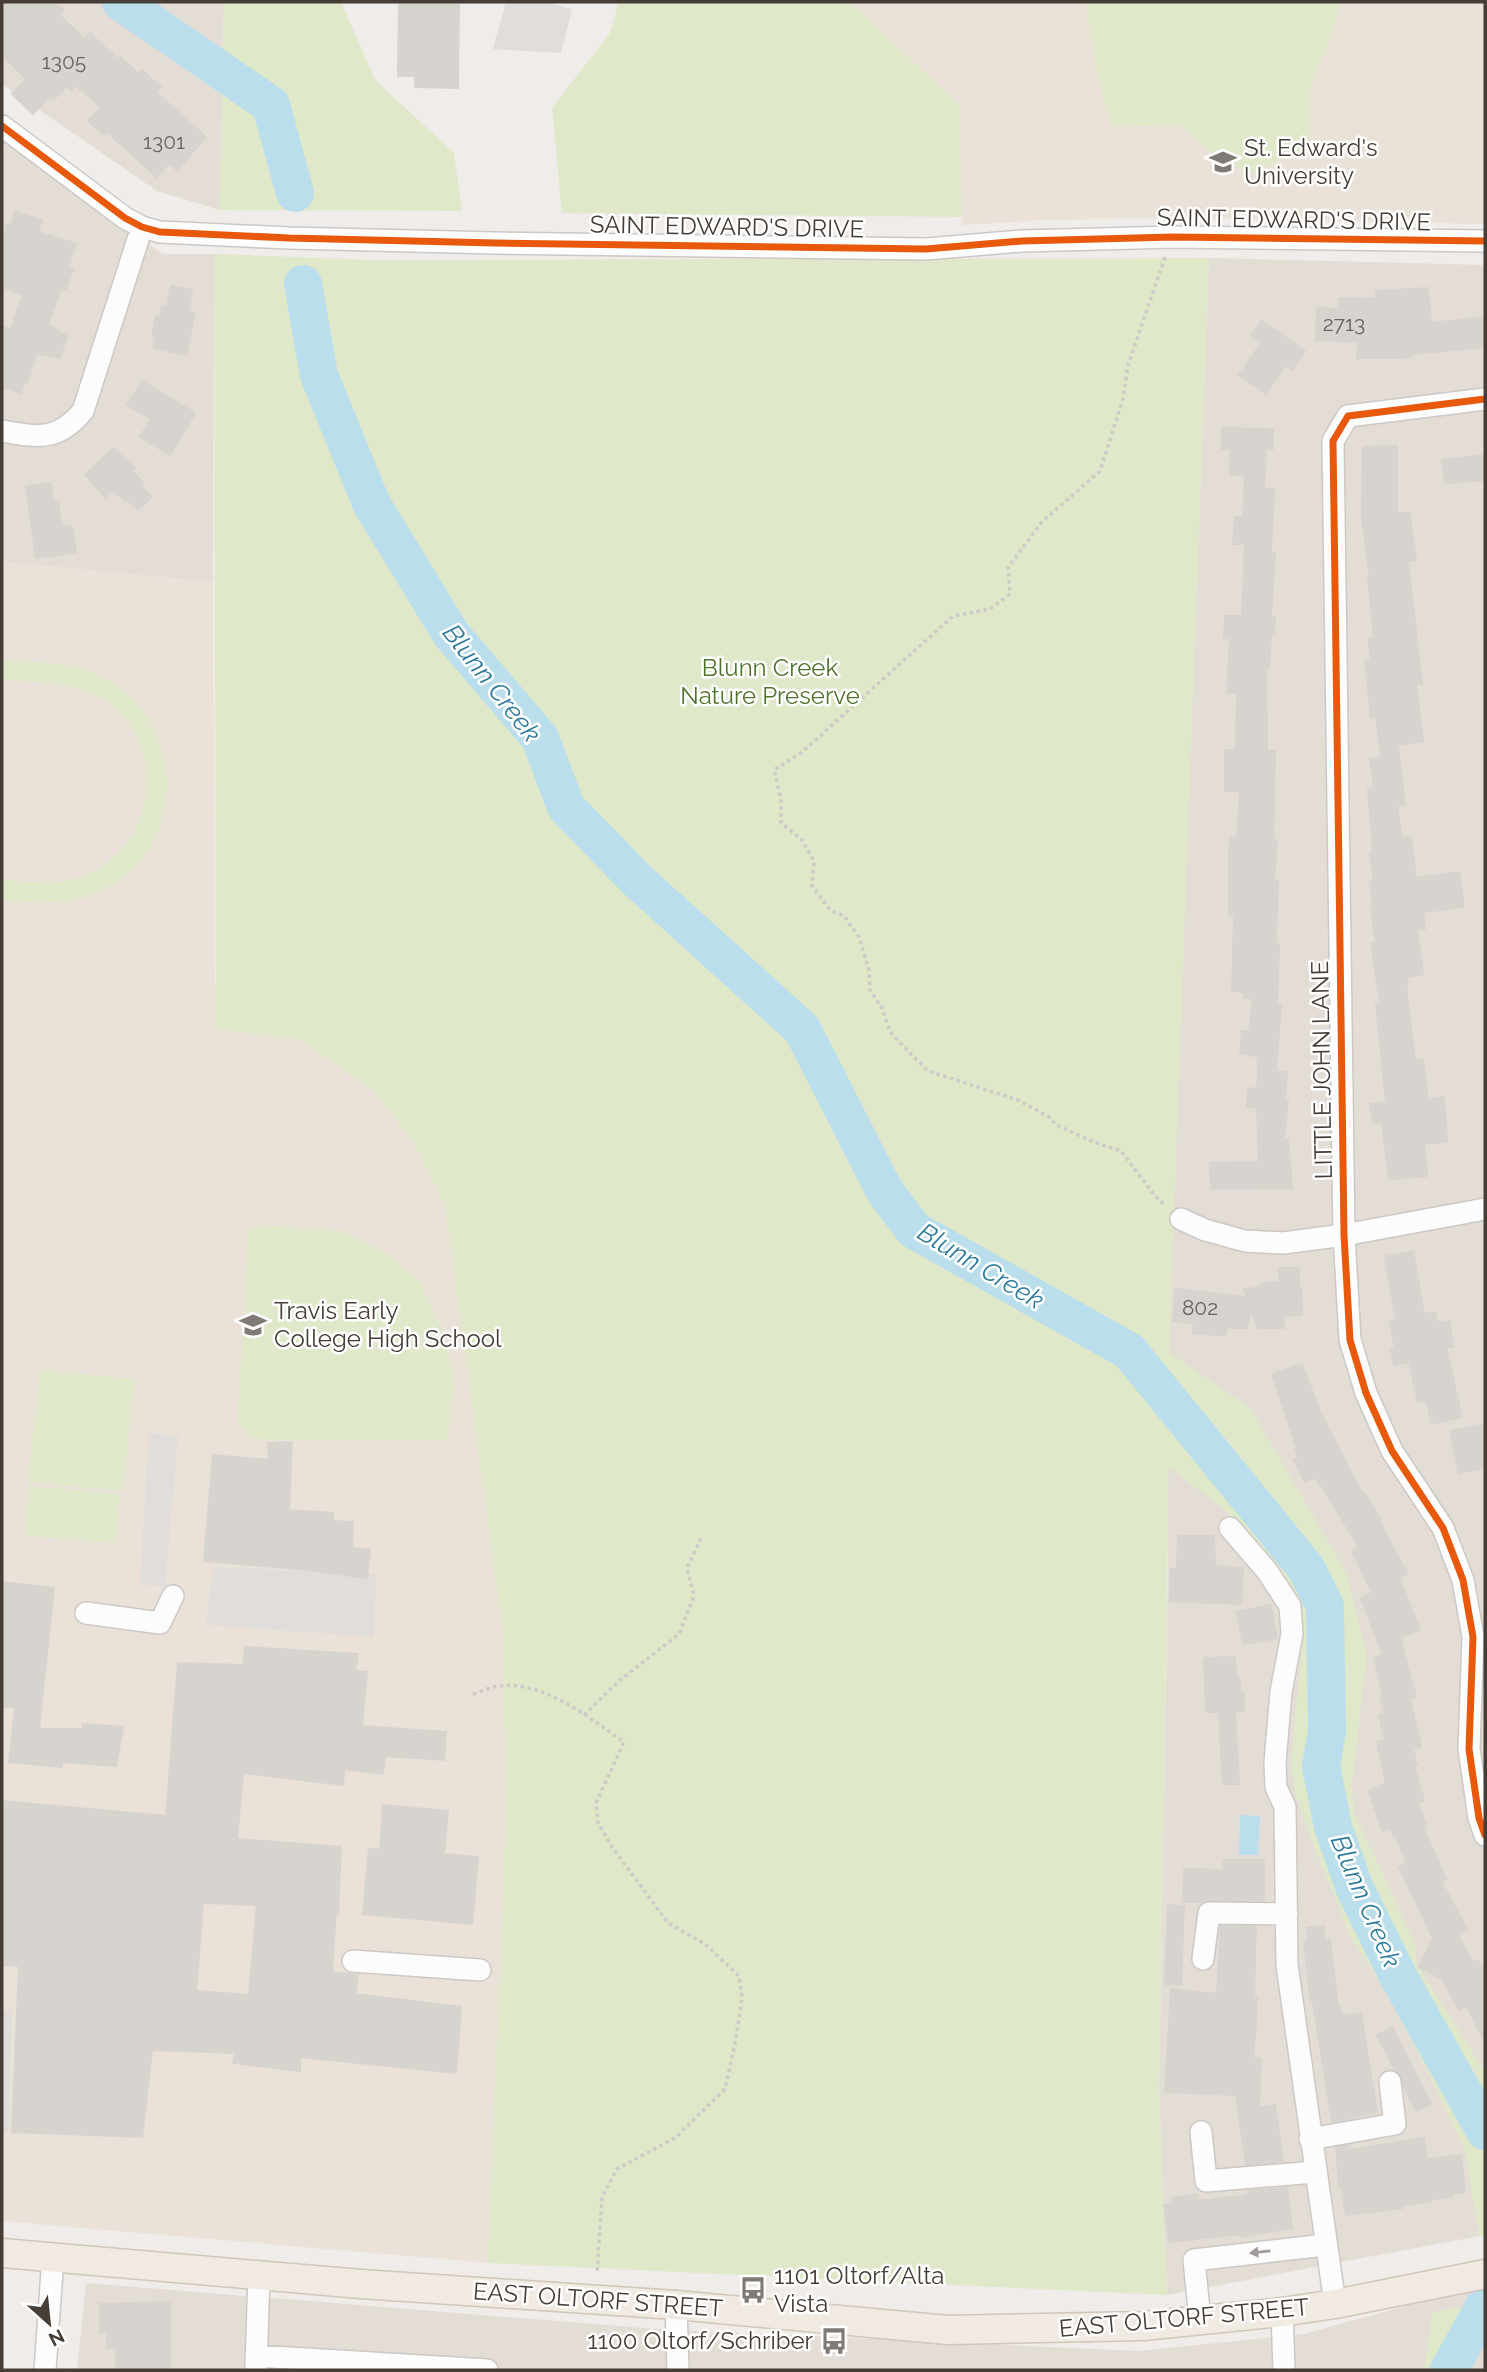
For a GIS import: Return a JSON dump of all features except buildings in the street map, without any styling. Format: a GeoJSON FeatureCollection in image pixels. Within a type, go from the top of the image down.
{"type":"FeatureCollection","features":[{"type":"Feature","properties":{"kind":"main road","name":"EAST OLTORF STREET"},"geometry":{"type":"LineString","coordinates":[[2,2253],[258,2275],[676,2305],[948,2330],[1130,2327],[1282,2312],[1476,2276]]}},
{"type":"Feature","properties":{"kind":"street","name":"SAINT EDWARD'S DRIVE"},"geometry":{"type":"LineString","coordinates":[[2,126],[125,218],[160,232],[289,238],[926,249],[1022,241],[1172,237],[1485,241]]}},
{"type":"Feature","properties":{"kind":"street"},"geometry":{"type":"LineString","coordinates":[[2,430],[39,437],[60,433],[74,423],[83,411],[142,227]]}},
{"type":"Feature","properties":{"kind":"street","name":"LITTLE JOHN LANE"},"geometry":{"type":"LineString","coordinates":[[1485,399],[1348,416],[1333,441],[1344,1235],[1350,1340],[1366,1393],[1392,1451],[1443,1528],[1463,1580],[1473,1637],[1469,1749],[1479,1818],[1485,1835]]}},
{"type":"Feature","properties":{"kind":"street"},"geometry":{"type":"LineString","coordinates":[[1181,1219],[1205,1230],[1245,1241],[1283,1243],[1344,1235],[1485,1209]]}},
{"type":"Feature","properties":{"kind":"street"},"geometry":{"type":"LineString","coordinates":[[1230,1528],[1267,1571],[1290,1606],[1292,1633],[1281,1692],[1275,1762],[1276,1787],[1285,1807],[1287,1965],[1335,2304]]}},
{"type":"Feature","properties":{"kind":"street"},"geometry":{"type":"LineString","coordinates":[[86,1612],[160,1623],[173,1597]]}},
{"type":"Feature","properties":{"kind":"street"},"geometry":{"type":"LineString","coordinates":[[1203,1959],[1209,1913],[1287,1914]]}},
{"type":"Feature","properties":{"kind":"street"},"geometry":{"type":"LineString","coordinates":[[353,1961],[480,1970]]}},
{"type":"Feature","properties":{"kind":"street"},"geometry":{"type":"LineString","coordinates":[[1310,2139],[1395,2124],[1390,2082]]}},
{"type":"Feature","properties":{"kind":"street"},"geometry":{"type":"LineString","coordinates":[[1201,2132],[1206,2181],[1315,2172]]}},
{"type":"Feature","properties":{"kind":"street"},"geometry":{"type":"LineString","coordinates":[[1200,2320],[1194,2260],[1325,2245]]}},
{"type":"Feature","properties":{"kind":"street"},"geometry":{"type":"LineString","coordinates":[[45,2370],[53,2257]]}},
{"type":"Feature","properties":{"kind":"street"},"geometry":{"type":"LineString","coordinates":[[258,2275],[256,2363],[487,2370]]}},
{"type":"Feature","properties":{"kind":"street"},"geometry":{"type":"LineString","coordinates":[[676,2305],[678,2370]]}},
{"type":"Feature","properties":{"kind":"street"},"geometry":{"type":"LineString","coordinates":[[1282,2312],[1284,2370]]}},
{"type":"Feature","properties":{"kind":"path"},"geometry":{"type":"LineString","coordinates":[[1172,237],[1128,365],[1123,399],[1100,471],[1042,522],[1008,567],[1010,594],[990,609],[953,616],[801,753],[774,770],[782,799],[781,823],[801,839],[814,860],[812,886],[830,911],[844,916],[859,937],[869,970],[870,990],[882,1008],[890,1032],[928,1071],[1018,1100],[1049,1117],[1056,1125],[1121,1152],[1154,1196],[1181,1219]]}},
{"type":"Feature","properties":{"kind":"path"},"geometry":{"type":"LineString","coordinates":[[584,1715],[619,1681],[679,1634],[694,1596],[687,1568],[702,1536]]}},
{"type":"Feature","properties":{"kind":"path"},"geometry":{"type":"LineString","coordinates":[[473,1694],[500,1686],[530,1687],[584,1715],[625,1742],[596,1803],[598,1822],[612,1847],[668,1923],[705,1944],[738,1976],[742,1998],[725,2089],[675,2138],[617,2169],[602,2197],[597,2274]]}},
{"type":"Feature","properties":{"kind":"shaded area"},"geometry":{"type":"Polygon","coordinates":[[[2,2],[224,2],[220,210],[157,191],[2,84],[2,2]]]}},
{"type":"Feature","properties":{"kind":"shaded area"},"geometry":{"type":"Polygon","coordinates":[[[506,2],[545,2],[572,9],[561,53],[493,49],[506,2]]]}},
{"type":"Feature","properties":{"kind":"shaded area","name":"St. Edward's University"},"geometry":{"type":"Polygon","coordinates":[[[846,2],[1485,2],[1485,224],[1189,218],[1046,220],[962,225],[960,106],[846,2]]]}},
{"type":"Feature","properties":{"kind":"shaded area"},"geometry":{"type":"Polygon","coordinates":[[[2,141],[163,254],[214,254],[213,582],[2,562],[2,141]]]}},
{"type":"Feature","properties":{"kind":"shaded area"},"geometry":{"type":"Polygon","coordinates":[[[1209,258],[1485,265],[1485,2235],[1167,2295],[1159,2088],[1168,1568],[1169,1316],[1209,258]]]}},
{"type":"Feature","properties":{"kind":"shaded area","name":"Travis Early College High School"},"geometry":{"type":"Polygon","coordinates":[[[2,562],[213,582],[215,985],[503,1009],[506,1822],[488,2263],[2,2221],[2,562]]]}},
{"type":"Feature","properties":{"kind":"shaded area"},"geometry":{"type":"Polygon","coordinates":[[[149,1433],[178,1436],[165,1586],[140,1585],[149,1433]]]}},
{"type":"Feature","properties":{"kind":"shaded area"},"geometry":{"type":"Polygon","coordinates":[[[213,1567],[376,1574],[374,1637],[206,1625],[213,1567]]]}},
{"type":"Feature","properties":{"kind":"shaded area"},"geometry":{"type":"Polygon","coordinates":[[[2,2010],[12,2010],[8,2133],[2,2132],[2,2010]]]}},
{"type":"Feature","properties":{"kind":"shaded area"},"geometry":{"type":"Polygon","coordinates":[[[86,2283],[656,2329],[1139,2351],[1304,2334],[1485,2284],[1485,2370],[77,2370],[86,2283]]]}},
{"type":"Feature","properties":{"kind":"green space"},"geometry":{"type":"Polygon","coordinates":[[[224,2],[341,2],[375,80],[454,153],[462,211],[220,210],[224,2]]]}},
{"type":"Feature","properties":{"kind":"green space"},"geometry":{"type":"Polygon","coordinates":[[[619,2],[846,2],[861,11],[960,106],[962,217],[562,213],[552,108],[610,33],[619,2]]]}},
{"type":"Feature","properties":{"kind":"green space"},"geometry":{"type":"Polygon","coordinates":[[[1086,2],[1340,2],[1333,32],[1309,90],[1309,146],[1253,173],[1219,159],[1179,125],[1111,127],[1095,60],[1086,2]]]}},
{"type":"Feature","properties":{"kind":"green space","name":"Blunn Creek Nature Preserve"},"geometry":{"type":"Polygon","coordinates":[[[214,254],[373,260],[1209,258],[1169,1352],[1251,1409],[1347,1574],[1367,1654],[1352,1785],[1354,1813],[1415,1942],[1416,1963],[1485,2072],[1485,2235],[1479,2237],[1465,2149],[1398,2012],[1351,1937],[1295,1793],[1291,1763],[1301,1654],[1298,1611],[1290,1585],[1228,1513],[1169,1467],[1159,2088],[1167,2295],[488,2263],[506,1822],[504,1640],[445,1205],[413,1142],[376,1093],[300,1040],[216,1029],[214,254]]]}},
{"type":"Feature","properties":{"kind":"green space"},"geometry":{"type":"Polygon","coordinates":[[[2,660],[62,664],[96,674],[127,694],[150,721],[163,753],[167,786],[162,820],[148,850],[124,876],[91,895],[58,902],[2,900],[2,879],[44,883],[65,881],[86,875],[110,860],[129,840],[141,816],[147,791],[146,764],[138,739],[123,716],[89,692],[53,683],[2,680],[2,660]]]}},
{"type":"Feature","properties":{"kind":"green space"},"geometry":{"type":"Polygon","coordinates":[[[274,1226],[342,1231],[386,1253],[420,1282],[443,1331],[455,1380],[448,1440],[251,1439],[238,1422],[248,1228],[274,1226]]]}},
{"type":"Feature","properties":{"kind":"green space"},"geometry":{"type":"Polygon","coordinates":[[[40,1370],[135,1379],[123,1491],[28,1482],[40,1370]]]}},
{"type":"Feature","properties":{"kind":"green space"},"geometry":{"type":"Polygon","coordinates":[[[29,1486],[120,1494],[116,1543],[25,1536],[29,1486]]]}},
{"type":"Feature","properties":{"kind":"green space"},"geometry":{"type":"Polygon","coordinates":[[[1485,2301],[1485,2317],[1466,2370],[1424,2370],[1432,2313],[1485,2301]]]}},
{"type":"Feature","properties":{"kind":"water"},"geometry":{"type":"Polygon","coordinates":[[[1240,1815],[1260,1816],[1258,1855],[1239,1855],[1240,1815]]]}},
{"type":"Feature","properties":{"kind":"waterway","name":"Blunn Creek"},"geometry":{"type":"LineString","coordinates":[[121,2],[271,105],[295,193]]}},
{"type":"Feature","properties":{"kind":"waterway","name":"Blunn Creek"},"geometry":{"type":"LineString","coordinates":[[303,284],[319,375],[371,503],[451,634],[540,738],[566,807],[637,880],[802,1029],[884,1190],[914,1230],[1129,1351],[1306,1568],[1325,1606],[1327,1731],[1321,1766],[1333,1827],[1355,1889],[1398,1976],[1485,2131]]}},
{"type":"Feature","properties":{"kind":"waterway","name":"Blunn Creek"},"geometry":{"type":"LineString","coordinates":[[1449,2370],[1485,2305]]}},
{"type":"Feature","properties":{"kind":"cycle path"},"geometry":{"type":"LineString","coordinates":[[2,126],[125,218],[160,232],[495,243],[926,249],[1022,241],[1173,237],[1485,241]]}},
{"type":"Feature","properties":{"kind":"cycle path"},"geometry":{"type":"LineString","coordinates":[[1485,399],[1348,416],[1333,441],[1344,1235],[1350,1340],[1366,1393],[1392,1451],[1443,1528],[1463,1580],[1473,1637],[1469,1749],[1479,1818],[1485,1835]]}},
{"type":"Feature","properties":{"kind":"place","name":"St. Edward's University"},"geometry":{"type":"Point","coordinates":[1223,162]}},
{"type":"Feature","properties":{"kind":"place","name":"Travis Early College High School"},"geometry":{"type":"Point","coordinates":[253,1325]}},
{"type":"Feature","properties":{"kind":"place","name":"1101 Oltorf/Alta Vista"},"geometry":{"type":"Point","coordinates":[753,2290]}},
{"type":"Feature","properties":{"kind":"place","name":"1100 Oltorf/Schriber"},"geometry":{"type":"Point","coordinates":[834,2341]}}]}
